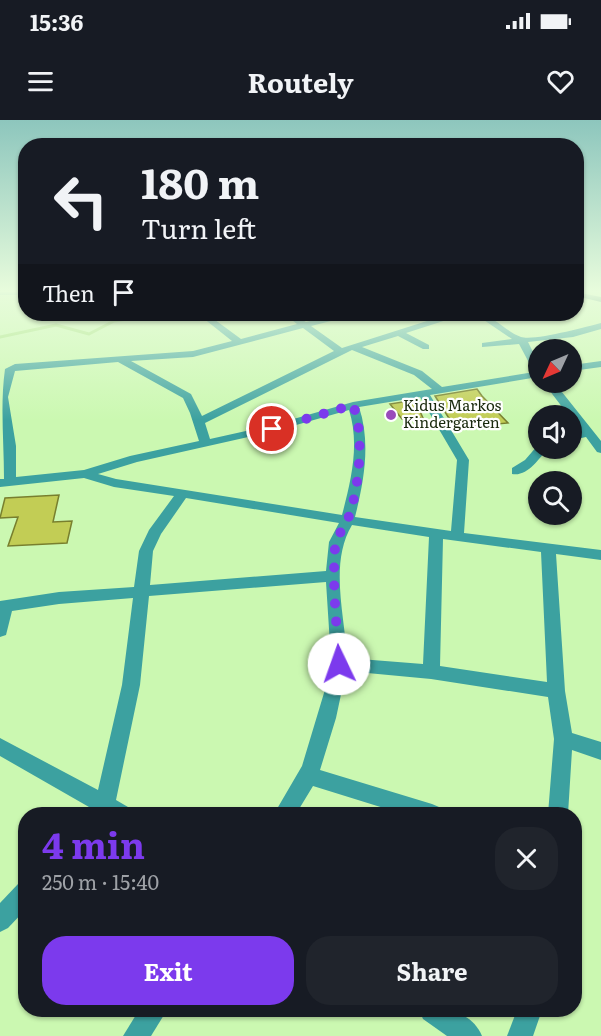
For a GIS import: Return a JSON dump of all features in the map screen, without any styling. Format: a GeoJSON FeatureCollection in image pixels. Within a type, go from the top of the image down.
{"type":"FeatureCollection","features":[{"type":"Feature","properties":{"kind":"street"},"geometry":{"type":"LineString","coordinates":[[229,335],[239,342]]}},
{"type":"Feature","properties":{"kind":"street"},"geometry":{"type":"LineString","coordinates":[[266,335],[193,354],[10,369],[2,396],[10,446],[5,482],[85,474],[205,443],[272,429],[353,405],[528,374]]}},
{"type":"Feature","properties":{"kind":"street"},"geometry":{"type":"LineString","coordinates":[[323,335],[346,349],[418,373],[441,391]]}},
{"type":"Feature","properties":{"kind":"street"},"geometry":{"type":"LineString","coordinates":[[198,423],[346,349],[390,335]]}},
{"type":"Feature","properties":{"kind":"street"},"geometry":{"type":"LineString","coordinates":[[403,335],[426,347]]}},
{"type":"Feature","properties":{"kind":"street"},"geometry":{"type":"LineString","coordinates":[[512,335],[523,342],[528,352]]}},
{"type":"Feature","properties":{"kind":"street"},"geometry":{"type":"LineString","coordinates":[[485,345],[568,335]]}},
{"type":"Feature","properties":{"kind":"street"},"geometry":{"type":"LineString","coordinates":[[119,359],[187,396],[205,443]]}},
{"type":"Feature","properties":{"kind":"street"},"geometry":{"type":"LineString","coordinates":[[582,367],[601,364]]}},
{"type":"Feature","properties":{"kind":"street"},"geometry":{"type":"LineString","coordinates":[[423,393],[463,460],[464,471],[457,537]]}},
{"type":"Feature","properties":{"kind":"street"},"geometry":{"type":"LineString","coordinates":[[557,393],[601,449]]}},
{"type":"Feature","properties":{"kind":"street"},"geometry":{"type":"LineString","coordinates":[[288,807],[308,775],[339,664],[334,576],[339,531],[348,521],[357,472],[360,436],[358,416],[353,405]]}},
{"type":"Feature","properties":{"kind":"street"},"geometry":{"type":"LineString","coordinates":[[582,435],[589,433]]}},
{"type":"Feature","properties":{"kind":"street"},"geometry":{"type":"LineString","coordinates":[[516,471],[533,459]]}},
{"type":"Feature","properties":{"kind":"street"},"geometry":{"type":"LineString","coordinates":[[85,474],[114,483],[348,521],[601,555]]}},
{"type":"Feature","properties":{"kind":"street"},"geometry":{"type":"LineString","coordinates":[[108,807],[131,685],[146,551],[154,533],[183,494]]}},
{"type":"Feature","properties":{"kind":"street"},"geometry":{"type":"LineString","coordinates":[[431,672],[436,534]]}},
{"type":"Feature","properties":{"kind":"street"},"geometry":{"type":"LineString","coordinates":[[548,548],[556,690],[563,739],[558,807]]}},
{"type":"Feature","properties":{"kind":"street"},"geometry":{"type":"LineString","coordinates":[[0,631],[3,607],[142,591],[334,576]]}},
{"type":"Feature","properties":{"kind":"street"},"geometry":{"type":"LineString","coordinates":[[339,664],[431,672],[556,690]]}},
{"type":"Feature","properties":{"kind":"street"},"geometry":{"type":"LineString","coordinates":[[563,739],[601,751]]}},
{"type":"Feature","properties":{"kind":"street"},"geometry":{"type":"LineString","coordinates":[[0,746],[99,807]]}},
{"type":"Feature","properties":{"kind":"street"},"geometry":{"type":"LineString","coordinates":[[308,775],[410,807]]}},
{"type":"Feature","properties":{"kind":"street"},"geometry":{"type":"LineString","coordinates":[[0,920],[18,901]]}},
{"type":"Feature","properties":{"kind":"street"},"geometry":{"type":"LineString","coordinates":[[136,1036],[149,1017]]}},
{"type":"Feature","properties":{"kind":"street"},"geometry":{"type":"LineString","coordinates":[[442,1017],[469,1036]]}},
{"type":"Feature","properties":{"kind":"street"},"geometry":{"type":"LineString","coordinates":[[520,1036],[527,1017]]}},
{"type":"Feature","properties":{"kind":"building"},"geometry":{"type":"Polygon","coordinates":[[[477,389],[508,423],[455,428],[435,396],[477,389]]]}},
{"type":"Feature","properties":{"kind":"building"},"geometry":{"type":"Polygon","coordinates":[[[415,400],[423,418],[402,419],[390,404],[415,400]]]}},
{"type":"Feature","properties":{"kind":"building"},"geometry":{"type":"Polygon","coordinates":[[[59,495],[53,522],[72,521],[67,543],[8,546],[18,517],[0,518],[5,498],[59,495]]]}},
{"type":"Feature","properties":{"kind":"waterway"},"geometry":{"type":"LineString","coordinates":[[0,337],[11,335]]}},
{"type":"Feature","properties":{"kind":"place","name":"Kidus Markos Kindergarten"},"geometry":{"type":"Point","coordinates":[391,415]}},
{"type":"Feature","properties":{"kind":"route"},"geometry":{"type":"LineString","coordinates":[[272,429],[353,405],[358,416],[360,436],[357,472],[348,521],[339,531],[335,546],[334,576],[339,664]]}}]}
